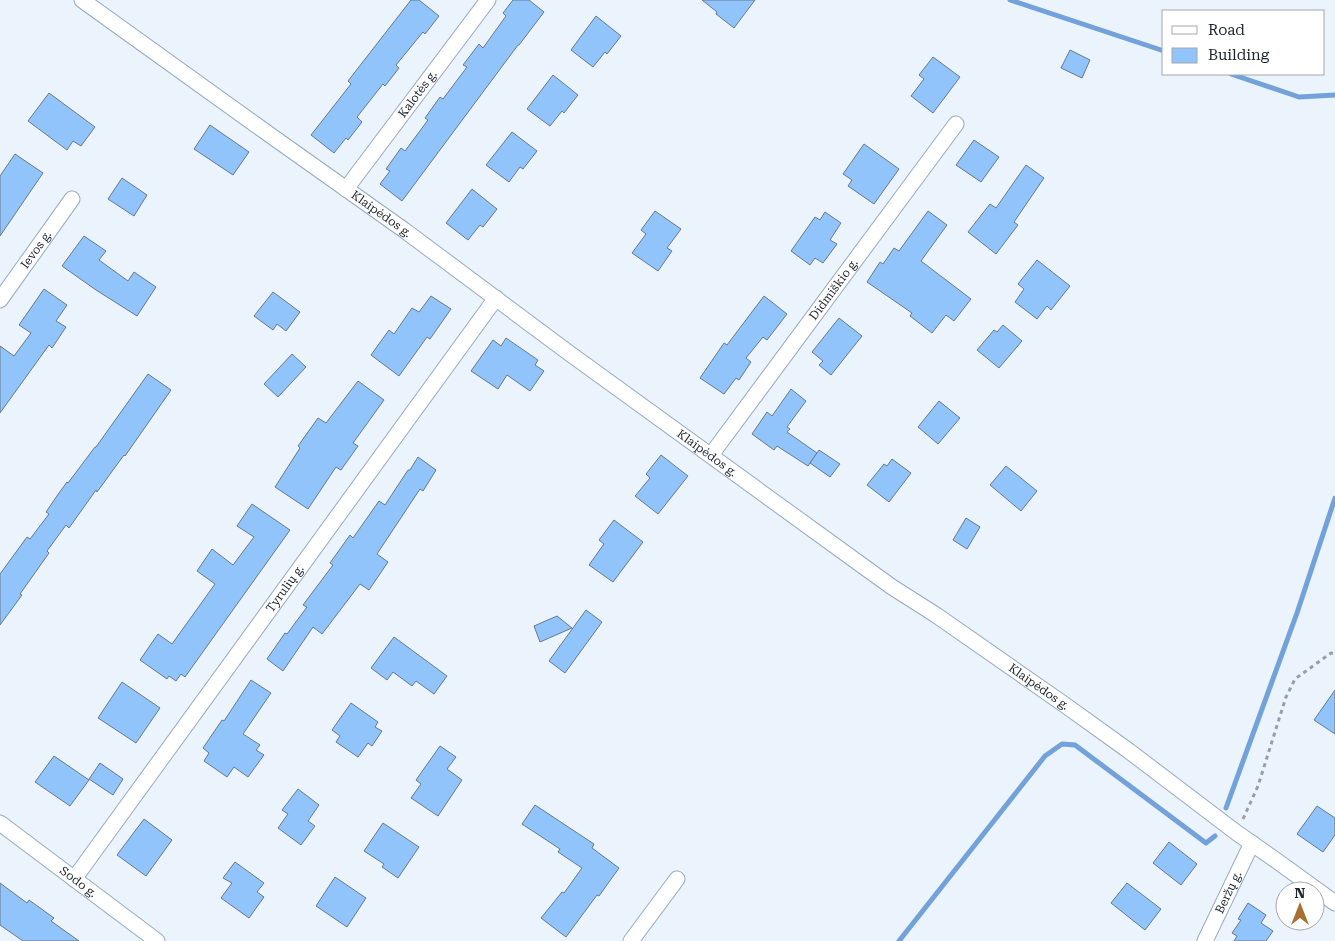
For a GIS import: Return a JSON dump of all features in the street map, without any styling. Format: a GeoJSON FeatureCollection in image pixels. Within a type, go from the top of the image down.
{"type":"FeatureCollection","features":[{"type":"Feature","properties":{"kind":"street","name":"Klaipėdos g."},"geometry":{"type":"LineString","coordinates":[[82,0],[404,230],[569,353],[892,587],[936,615],[1129,751],[1236,833],[1335,903]]}},
{"type":"Feature","properties":{"kind":"street","name":"Kalotės g."},"geometry":{"type":"LineString","coordinates":[[346,189],[488,0]]}},
{"type":"Feature","properties":{"kind":"street","name":"Didmiškio g."},"geometry":{"type":"LineString","coordinates":[[711,456],[956,124]]}},
{"type":"Feature","properties":{"kind":"street","name":"Ievos g."},"geometry":{"type":"LineString","coordinates":[[0,300],[72,199]]}},
{"type":"Feature","properties":{"kind":"street","name":"Tyrulių g."},"geometry":{"type":"LineString","coordinates":[[74,879],[496,298]]}},
{"type":"Feature","properties":{"kind":"street","name":"Sodo g."},"geometry":{"type":"LineString","coordinates":[[0,823],[157,941]]}},
{"type":"Feature","properties":{"kind":"street","name":"Beržų g."},"geometry":{"type":"LineString","coordinates":[[1205,941],[1252,843]]}},
{"type":"Feature","properties":{"kind":"street"},"geometry":{"type":"LineString","coordinates":[[631,941],[677,879]]}},
{"type":"Feature","properties":{"kind":"path"},"geometry":{"type":"LineString","coordinates":[[1236,833],[1258,786],[1286,697],[1295,679],[1331,653],[1335,654]]}},
{"type":"Feature","properties":{"kind":"building"},"geometry":{"type":"Polygon","coordinates":[[[411,0],[419,0],[439,16],[396,65],[399,68],[385,86],[383,84],[357,117],[362,122],[348,140],[346,138],[334,153],[311,135],[351,84],[348,81],[411,0]]]}},
{"type":"Feature","properties":{"kind":"building"},"geometry":{"type":"Polygon","coordinates":[[[513,0],[529,0],[544,12],[402,201],[380,184],[390,171],[386,169],[401,148],[405,151],[428,120],[425,118],[440,97],[443,99],[467,67],[463,65],[479,44],[483,48],[506,16],[503,13],[513,0]]]}},
{"type":"Feature","properties":{"kind":"building"},"geometry":{"type":"Polygon","coordinates":[[[702,0],[755,0],[734,28],[702,0]]]}},
{"type":"Feature","properties":{"kind":"building"},"geometry":{"type":"Polygon","coordinates":[[[596,16],[621,36],[607,54],[605,52],[593,67],[571,50],[596,16]]]}},
{"type":"Feature","properties":{"kind":"building"},"geometry":{"type":"Polygon","coordinates":[[[1070,50],[1090,60],[1082,78],[1061,68],[1070,50]]]}},
{"type":"Feature","properties":{"kind":"building"},"geometry":{"type":"Polygon","coordinates":[[[933,57],[960,77],[933,113],[911,96],[924,79],[919,75],[933,57]]]}},
{"type":"Feature","properties":{"kind":"building"},"geometry":{"type":"Polygon","coordinates":[[[553,75],[578,95],[564,113],[562,111],[550,126],[527,109],[553,75]]]}},
{"type":"Feature","properties":{"kind":"building"},"geometry":{"type":"Polygon","coordinates":[[[49,93],[95,127],[81,146],[73,141],[67,150],[28,121],[49,93]]]}},
{"type":"Feature","properties":{"kind":"building"},"geometry":{"type":"Polygon","coordinates":[[[210,125],[249,152],[233,175],[194,149],[210,125]]]}},
{"type":"Feature","properties":{"kind":"building"},"geometry":{"type":"Polygon","coordinates":[[[512,132],[537,151],[523,169],[520,167],[509,182],[486,165],[512,132]]]}},
{"type":"Feature","properties":{"kind":"building"},"geometry":{"type":"Polygon","coordinates":[[[974,140],[999,157],[981,182],[956,165],[974,140]]]}},
{"type":"Feature","properties":{"kind":"building"},"geometry":{"type":"Polygon","coordinates":[[[864,144],[899,169],[874,204],[848,186],[852,180],[843,174],[864,144]]]}},
{"type":"Feature","properties":{"kind":"building"},"geometry":{"type":"Polygon","coordinates":[[[15,154],[43,173],[0,236],[0,176],[15,154]]]}},
{"type":"Feature","properties":{"kind":"building"},"geometry":{"type":"Polygon","coordinates":[[[1026,165],[1044,178],[1014,222],[1018,225],[996,254],[968,232],[990,204],[996,208],[1026,165]]]}},
{"type":"Feature","properties":{"kind":"building"},"geometry":{"type":"Polygon","coordinates":[[[122,178],[147,195],[134,216],[108,199],[122,178]]]}},
{"type":"Feature","properties":{"kind":"building"},"geometry":{"type":"Polygon","coordinates":[[[472,189],[497,209],[483,227],[480,225],[468,240],[446,223],[472,189]]]}},
{"type":"Feature","properties":{"kind":"building"},"geometry":{"type":"Polygon","coordinates":[[[655,211],[681,229],[667,248],[672,251],[658,271],[632,253],[646,234],[641,230],[655,211]]]}},
{"type":"Feature","properties":{"kind":"building"},"geometry":{"type":"Polygon","coordinates":[[[928,211],[947,225],[921,261],[971,299],[954,321],[946,315],[932,333],[910,316],[912,313],[867,282],[880,262],[883,264],[894,248],[899,251],[928,211]]]}},
{"type":"Feature","properties":{"kind":"building"},"geometry":{"type":"Polygon","coordinates":[[[825,212],[841,223],[830,240],[837,244],[823,263],[815,258],[810,265],[791,251],[815,217],[820,220],[825,212]]]}},
{"type":"Feature","properties":{"kind":"building"},"geometry":{"type":"Polygon","coordinates":[[[84,236],[106,251],[99,260],[128,281],[134,272],[156,287],[137,316],[62,266],[84,236]]]}},
{"type":"Feature","properties":{"kind":"building"},"geometry":{"type":"Polygon","coordinates":[[[1037,260],[1070,286],[1051,310],[1047,306],[1037,319],[1015,302],[1024,289],[1018,284],[1037,260]]]}},
{"type":"Feature","properties":{"kind":"building"},"geometry":{"type":"Polygon","coordinates":[[[44,289],[67,305],[56,321],[66,327],[52,348],[49,345],[0,413],[0,346],[14,356],[31,333],[19,325],[44,289]]]}},
{"type":"Feature","properties":{"kind":"building"},"geometry":{"type":"Polygon","coordinates":[[[273,292],[300,312],[286,331],[277,324],[273,330],[254,316],[273,292]]]}},
{"type":"Feature","properties":{"kind":"building"},"geometry":{"type":"Polygon","coordinates":[[[431,296],[451,309],[430,339],[427,337],[399,376],[371,355],[389,330],[394,334],[412,308],[419,312],[431,296]]]}},
{"type":"Feature","properties":{"kind":"building"},"geometry":{"type":"Polygon","coordinates":[[[764,296],[787,314],[767,340],[763,337],[746,358],[751,362],[739,380],[736,378],[724,394],[700,378],[724,343],[727,345],[764,296]]]}},
{"type":"Feature","properties":{"kind":"building"},"geometry":{"type":"Polygon","coordinates":[[[839,318],[862,336],[831,375],[819,365],[823,361],[812,352],[839,318]]]}},
{"type":"Feature","properties":{"kind":"building"},"geometry":{"type":"Polygon","coordinates":[[[1003,325],[1022,341],[999,368],[977,350],[994,330],[997,332],[1003,325]]]}},
{"type":"Feature","properties":{"kind":"building"},"geometry":{"type":"Polygon","coordinates":[[[506,338],[538,360],[535,365],[544,371],[530,391],[507,375],[498,389],[471,371],[493,340],[501,346],[506,338]]]}},
{"type":"Feature","properties":{"kind":"building"},"geometry":{"type":"Polygon","coordinates":[[[292,354],[306,367],[278,397],[264,384],[292,354]]]}},
{"type":"Feature","properties":{"kind":"building"},"geometry":{"type":"Polygon","coordinates":[[[148,374],[171,390],[125,456],[97,492],[96,490],[69,528],[66,525],[47,551],[49,553],[0,625],[0,574],[27,537],[30,539],[49,514],[46,512],[59,493],[96,447],[148,374]]]}},
{"type":"Feature","properties":{"kind":"building"},"geometry":{"type":"Polygon","coordinates":[[[358,381],[384,400],[353,443],[358,446],[341,470],[336,467],[308,509],[275,487],[300,448],[298,446],[318,418],[326,423],[358,381]]]}},
{"type":"Feature","properties":{"kind":"building"},"geometry":{"type":"Polygon","coordinates":[[[791,389],[806,401],[787,427],[790,429],[787,432],[817,453],[808,466],[777,446],[774,450],[752,434],[767,412],[772,416],[791,389]]]}},
{"type":"Feature","properties":{"kind":"building"},"geometry":{"type":"Polygon","coordinates":[[[939,401],[960,418],[938,444],[918,427],[939,401]]]}},
{"type":"Feature","properties":{"kind":"building"},"geometry":{"type":"Polygon","coordinates":[[[819,450],[840,464],[830,477],[810,463],[819,450]]]}},
{"type":"Feature","properties":{"kind":"building"},"geometry":{"type":"Polygon","coordinates":[[[661,455],[688,476],[658,514],[635,496],[650,478],[646,474],[661,455]]]}},
{"type":"Feature","properties":{"kind":"building"},"geometry":{"type":"Polygon","coordinates":[[[418,457],[436,470],[423,491],[420,489],[377,554],[388,562],[369,590],[360,584],[322,634],[313,627],[283,671],[267,659],[285,633],[287,634],[307,607],[303,605],[333,565],[330,563],[350,535],[353,538],[379,501],[385,505],[418,457]]]}},
{"type":"Feature","properties":{"kind":"building"},"geometry":{"type":"Polygon","coordinates":[[[892,459],[911,473],[889,502],[867,485],[884,464],[887,466],[892,459]]]}},
{"type":"Feature","properties":{"kind":"building"},"geometry":{"type":"Polygon","coordinates":[[[1006,466],[1037,491],[1021,511],[990,485],[1006,466]]]}},
{"type":"Feature","properties":{"kind":"building"},"geometry":{"type":"Polygon","coordinates":[[[252,504],[290,530],[185,677],[181,674],[176,681],[169,676],[167,679],[140,660],[158,634],[172,644],[215,584],[197,571],[212,549],[233,565],[254,537],[237,526],[252,504]]]}},
{"type":"Feature","properties":{"kind":"building"},"geometry":{"type":"Polygon","coordinates":[[[966,518],[980,527],[967,549],[953,540],[966,518]]]}},
{"type":"Feature","properties":{"kind":"building"},"geometry":{"type":"Polygon","coordinates":[[[614,520],[643,542],[613,582],[589,565],[604,544],[599,540],[614,520]]]}},
{"type":"Feature","properties":{"kind":"building"},"geometry":{"type":"Polygon","coordinates":[[[586,610],[602,622],[565,673],[549,661],[586,610]]]}},
{"type":"Feature","properties":{"kind":"building"},"geometry":{"type":"Polygon","coordinates":[[[557,616],[572,628],[540,642],[534,626],[557,616]]]}},
{"type":"Feature","properties":{"kind":"building"},"geometry":{"type":"Polygon","coordinates":[[[394,637],[447,676],[434,694],[416,681],[412,686],[393,672],[387,680],[371,668],[394,637]]]}},
{"type":"Feature","properties":{"kind":"building"},"geometry":{"type":"Polygon","coordinates":[[[251,680],[271,693],[243,734],[260,745],[256,750],[264,755],[248,777],[234,767],[227,777],[204,761],[209,753],[203,748],[222,720],[224,721],[251,680]]]}},
{"type":"Feature","properties":{"kind":"building"},"geometry":{"type":"Polygon","coordinates":[[[122,682],[160,708],[136,743],[98,718],[122,682]]]}},
{"type":"Feature","properties":{"kind":"building"},"geometry":{"type":"Polygon","coordinates":[[[1335,690],[1335,734],[1314,720],[1335,690]]]}},
{"type":"Feature","properties":{"kind":"building"},"geometry":{"type":"Polygon","coordinates":[[[351,703],[378,722],[375,727],[382,731],[372,746],[368,743],[358,757],[336,742],[340,736],[332,730],[351,703]]]}},
{"type":"Feature","properties":{"kind":"building"},"geometry":{"type":"Polygon","coordinates":[[[440,746],[456,757],[447,769],[462,780],[438,816],[411,798],[421,784],[416,780],[440,746]]]}},
{"type":"Feature","properties":{"kind":"building"},"geometry":{"type":"Polygon","coordinates":[[[54,756],[89,780],[70,806],[35,782],[54,756]]]}},
{"type":"Feature","properties":{"kind":"building"},"geometry":{"type":"Polygon","coordinates":[[[100,763],[123,779],[113,795],[89,779],[100,763]]]}},
{"type":"Feature","properties":{"kind":"building"},"geometry":{"type":"Polygon","coordinates":[[[298,789],[319,805],[308,821],[315,826],[301,845],[278,828],[288,814],[282,810],[298,789]]]}},
{"type":"Feature","properties":{"kind":"building"},"geometry":{"type":"Polygon","coordinates":[[[535,805],[594,844],[592,848],[619,868],[566,937],[541,918],[562,892],[564,893],[582,868],[558,852],[560,849],[522,824],[535,805]]]}},
{"type":"Feature","properties":{"kind":"building"},"geometry":{"type":"Polygon","coordinates":[[[1317,806],[1335,818],[1335,835],[1323,852],[1297,834],[1317,806]]]}},
{"type":"Feature","properties":{"kind":"building"},"geometry":{"type":"Polygon","coordinates":[[[144,819],[172,840],[146,876],[117,855],[144,819]]]}},
{"type":"Feature","properties":{"kind":"building"},"geometry":{"type":"Polygon","coordinates":[[[383,823],[419,847],[398,878],[382,867],[384,864],[364,851],[383,823]]]}},
{"type":"Feature","properties":{"kind":"building"},"geometry":{"type":"Polygon","coordinates":[[[1169,842],[1197,864],[1181,885],[1153,863],[1169,842]]]}},
{"type":"Feature","properties":{"kind":"building"},"geometry":{"type":"Polygon","coordinates":[[[235,862],[264,883],[257,892],[264,897],[249,918],[221,898],[232,883],[223,878],[235,862]]]}},
{"type":"Feature","properties":{"kind":"building"},"geometry":{"type":"Polygon","coordinates":[[[335,877],[366,898],[347,927],[316,906],[335,877]]]}},
{"type":"Feature","properties":{"kind":"building"},"geometry":{"type":"Polygon","coordinates":[[[0,883],[27,903],[29,900],[54,918],[51,921],[79,941],[23,941],[0,925],[0,883]]]}},
{"type":"Feature","properties":{"kind":"building"},"geometry":{"type":"Polygon","coordinates":[[[1127,883],[1161,909],[1145,930],[1111,903],[1127,883]]]}},
{"type":"Feature","properties":{"kind":"building"},"geometry":{"type":"Polygon","coordinates":[[[1248,903],[1266,915],[1261,923],[1273,931],[1266,941],[1234,941],[1237,936],[1232,933],[1241,920],[1238,919],[1248,903]]]}},
{"type":"Feature","properties":{"kind":"waterway"},"geometry":{"type":"LineString","coordinates":[[1010,0],[1162,50]]}},
{"type":"Feature","properties":{"kind":"waterway"},"geometry":{"type":"LineString","coordinates":[[1234,75],[1299,97],[1335,95]]}},
{"type":"Feature","properties":{"kind":"waterway"},"geometry":{"type":"LineString","coordinates":[[1226,808],[1297,613],[1335,498]]}},
{"type":"Feature","properties":{"kind":"waterway"},"geometry":{"type":"LineString","coordinates":[[899,941],[1045,756],[1062,744],[1075,745],[1206,843],[1215,836]]}}]}
